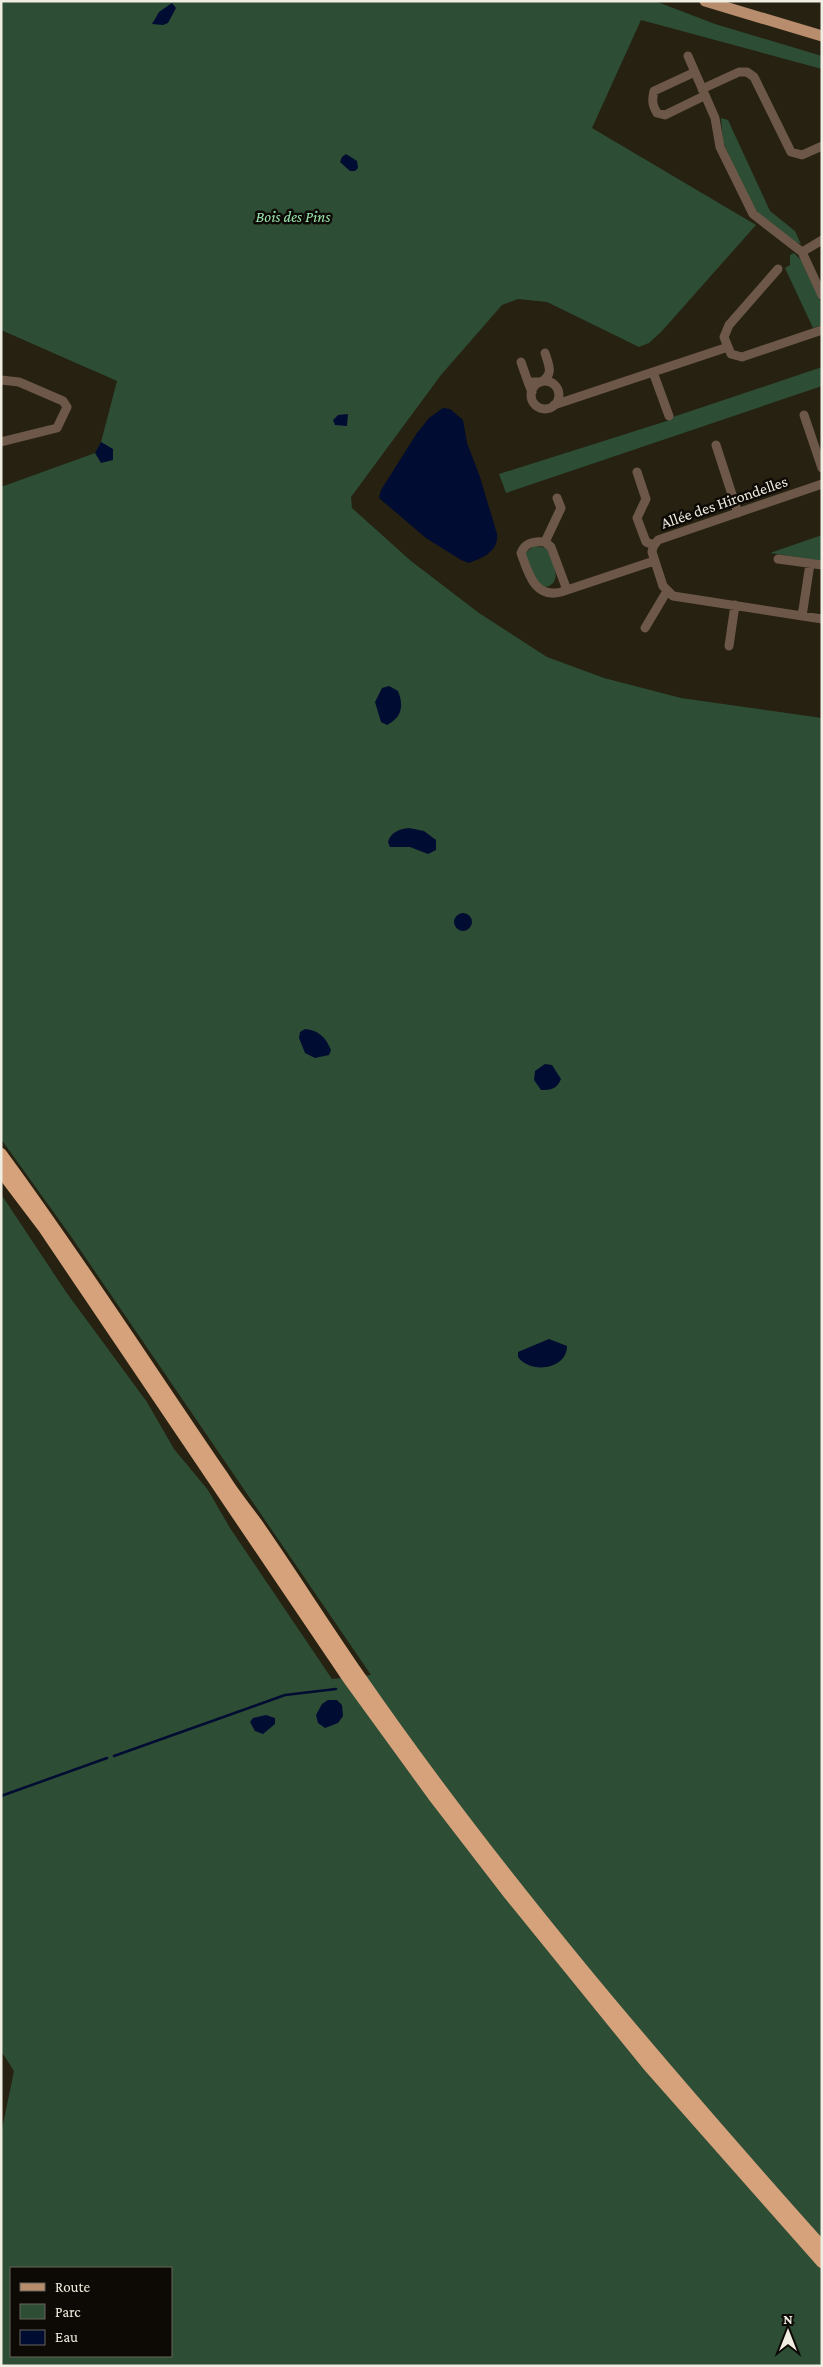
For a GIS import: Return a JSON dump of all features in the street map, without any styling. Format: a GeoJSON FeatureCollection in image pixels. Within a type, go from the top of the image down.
{"type":"FeatureCollection","features":[{"type":"Feature","properties":{"kind":"highway"},"geometry":{"type":"LineString","coordinates":[[1,1154],[69,1248],[360,1677],[441,1788],[518,1889],[657,2060],[822,2246]]}},
{"type":"Feature","properties":{"kind":"highway"},"geometry":{"type":"LineString","coordinates":[[1,1171],[55,1245],[348,1678],[433,1795],[510,1895],[642,2058],[822,2262]]}},
{"type":"Feature","properties":{"kind":"main road"},"geometry":{"type":"LineString","coordinates":[[705,1],[822,36]]}},
{"type":"Feature","properties":{"kind":"street"},"geometry":{"type":"LineString","coordinates":[[688,56],[715,118],[720,147],[753,214],[802,252],[822,295]]}},
{"type":"Feature","properties":{"kind":"street"},"geometry":{"type":"LineString","coordinates":[[695,72],[654,91],[652,100],[657,113],[665,114],[739,72],[747,72],[754,77],[791,152],[802,155],[822,146]]}},
{"type":"Feature","properties":{"kind":"street"},"geometry":{"type":"LineString","coordinates":[[802,252],[822,240]]}},
{"type":"Feature","properties":{"kind":"street"},"geometry":{"type":"LineString","coordinates":[[778,269],[729,325],[724,337],[731,354],[742,357],[822,330]]}},
{"type":"Feature","properties":{"kind":"street"},"geometry":{"type":"LineString","coordinates":[[521,362],[532,392],[532,398],[537,406],[545,409],[728,347]]}},
{"type":"Feature","properties":{"kind":"street"},"geometry":{"type":"LineString","coordinates":[[532,392],[541,382],[548,378],[551,370],[545,353]]}},
{"type":"Feature","properties":{"kind":"street"},"geometry":{"type":"LineString","coordinates":[[653,372],[668,416]]}},
{"type":"Feature","properties":{"kind":"street"},"geometry":{"type":"LineString","coordinates":[[1,380],[22,383],[62,401],[67,407],[56,428],[1,442]]}},
{"type":"Feature","properties":{"kind":"street"},"geometry":{"type":"LineString","coordinates":[[528,382],[550,382],[557,388],[559,397],[554,405]]}},
{"type":"Feature","properties":{"kind":"street"},"geometry":{"type":"LineString","coordinates":[[804,415],[822,468]]}},
{"type":"Feature","properties":{"kind":"street"},"geometry":{"type":"LineString","coordinates":[[716,444],[738,513]]}},
{"type":"Feature","properties":{"kind":"street"},"geometry":{"type":"LineString","coordinates":[[637,472],[646,499],[637,518],[646,542],[654,545]]}},
{"type":"Feature","properties":{"kind":"street","name":"Allée des Hirondelles"},"geometry":{"type":"LineString","coordinates":[[667,592],[652,552],[658,540],[822,484]]}},
{"type":"Feature","properties":{"kind":"street"},"geometry":{"type":"LineString","coordinates":[[545,542],[561,508],[557,498]]}},
{"type":"Feature","properties":{"kind":"street"},"geometry":{"type":"LineString","coordinates":[[567,590],[551,547],[545,542],[528,544],[521,553],[531,580],[540,590],[548,593],[567,590],[654,561]]}},
{"type":"Feature","properties":{"kind":"street"},"geometry":{"type":"LineString","coordinates":[[778,559],[822,565]]}},
{"type":"Feature","properties":{"kind":"street"},"geometry":{"type":"LineString","coordinates":[[802,616],[810,564]]}},
{"type":"Feature","properties":{"kind":"street"},"geometry":{"type":"LineString","coordinates":[[645,628],[667,592],[673,596],[822,619]]}},
{"type":"Feature","properties":{"kind":"street"},"geometry":{"type":"LineString","coordinates":[[729,646],[735,605]]}},
{"type":"Feature","properties":{"kind":"green space","name":"Bois des Pins"},"geometry":{"type":"Polygon","coordinates":[[[1,1],[655,1],[715,24],[822,56],[822,69],[641,20],[592,128],[756,225],[662,331],[649,343],[639,347],[547,302],[518,299],[502,305],[441,375],[351,497],[352,508],[411,561],[479,613],[547,657],[604,678],[681,698],[822,718],[822,2366],[1,2366],[1,2134],[14,2071],[1,2051],[1,1194],[66,1292],[147,1402],[174,1449],[208,1490],[230,1528],[332,1679],[371,1675],[70,1235],[1,1139],[1,487],[95,453],[101,442],[117,381],[1,330],[1,1]]]}},
{"type":"Feature","properties":{"kind":"green space"},"geometry":{"type":"Polygon","coordinates":[[[721,118],[728,120],[770,211],[795,231],[801,244],[757,212],[751,204],[723,142],[721,118]]]}},
{"type":"Feature","properties":{"kind":"green space"},"geometry":{"type":"Polygon","coordinates":[[[794,253],[801,260],[822,304],[822,325],[813,328],[785,268],[790,265],[790,255],[794,253]]]}},
{"type":"Feature","properties":{"kind":"green space"},"geometry":{"type":"Polygon","coordinates":[[[822,367],[822,386],[506,493],[499,474],[673,419],[673,417],[822,367]]]}},
{"type":"Feature","properties":{"kind":"green space"},"geometry":{"type":"Polygon","coordinates":[[[822,535],[822,561],[770,553],[822,535]]]}},
{"type":"Feature","properties":{"kind":"green space"},"geometry":{"type":"Polygon","coordinates":[[[534,546],[547,548],[555,568],[555,579],[553,583],[546,587],[537,584],[525,553],[534,546]]]}},
{"type":"Feature","properties":{"kind":"water"},"geometry":{"type":"Polygon","coordinates":[[[172,3],[176,8],[168,23],[163,25],[152,24],[159,12],[172,3]]]}},
{"type":"Feature","properties":{"kind":"water"},"geometry":{"type":"Polygon","coordinates":[[[346,154],[357,161],[358,168],[355,171],[350,171],[340,162],[346,154]]]}},
{"type":"Feature","properties":{"kind":"water"},"geometry":{"type":"Polygon","coordinates":[[[443,408],[450,409],[463,420],[467,443],[480,477],[497,534],[497,540],[493,549],[480,559],[469,563],[426,538],[379,498],[381,490],[417,433],[429,418],[443,408]]]}},
{"type":"Feature","properties":{"kind":"water"},"geometry":{"type":"Polygon","coordinates":[[[348,414],[347,426],[335,425],[333,420],[338,415],[348,414]]]}},
{"type":"Feature","properties":{"kind":"water"},"geometry":{"type":"Polygon","coordinates":[[[101,442],[113,449],[113,460],[101,463],[95,453],[101,442]]]}},
{"type":"Feature","properties":{"kind":"water"},"geometry":{"type":"Polygon","coordinates":[[[389,686],[398,691],[401,706],[399,715],[387,725],[381,722],[375,702],[382,688],[389,686]]]}},
{"type":"Feature","properties":{"kind":"water"},"geometry":{"type":"Polygon","coordinates":[[[409,828],[424,831],[436,840],[436,850],[428,854],[410,847],[390,847],[388,842],[393,833],[409,828]]]}},
{"type":"Feature","properties":{"kind":"water"},"geometry":{"type":"Polygon","coordinates":[[[463,913],[469,916],[472,922],[469,928],[463,931],[457,928],[454,922],[457,916],[463,913]]]}},
{"type":"Feature","properties":{"kind":"water"},"geometry":{"type":"Polygon","coordinates":[[[305,1029],[314,1031],[324,1038],[331,1050],[329,1055],[315,1058],[305,1053],[299,1038],[300,1032],[305,1029]]]}},
{"type":"Feature","properties":{"kind":"water"},"geometry":{"type":"Polygon","coordinates":[[[545,1064],[552,1065],[561,1079],[558,1085],[553,1088],[541,1090],[534,1080],[535,1071],[545,1064]]]}},
{"type":"Feature","properties":{"kind":"water"},"geometry":{"type":"Polygon","coordinates":[[[549,1339],[567,1346],[565,1354],[555,1365],[547,1367],[531,1366],[518,1357],[518,1352],[549,1339]]]}},
{"type":"Feature","properties":{"kind":"water"},"geometry":{"type":"Polygon","coordinates":[[[328,1700],[337,1700],[342,1705],[343,1716],[338,1723],[325,1728],[318,1723],[316,1715],[322,1704],[328,1700]]]}},
{"type":"Feature","properties":{"kind":"water"},"geometry":{"type":"Polygon","coordinates":[[[266,1715],[275,1718],[275,1724],[263,1734],[255,1731],[250,1722],[253,1718],[266,1715]]]}},
{"type":"Feature","properties":{"kind":"waterway"},"geometry":{"type":"LineString","coordinates":[[114,1756],[285,1695],[336,1689]]}},
{"type":"Feature","properties":{"kind":"waterway"},"geometry":{"type":"LineString","coordinates":[[1,1796],[107,1758]]}}]}
